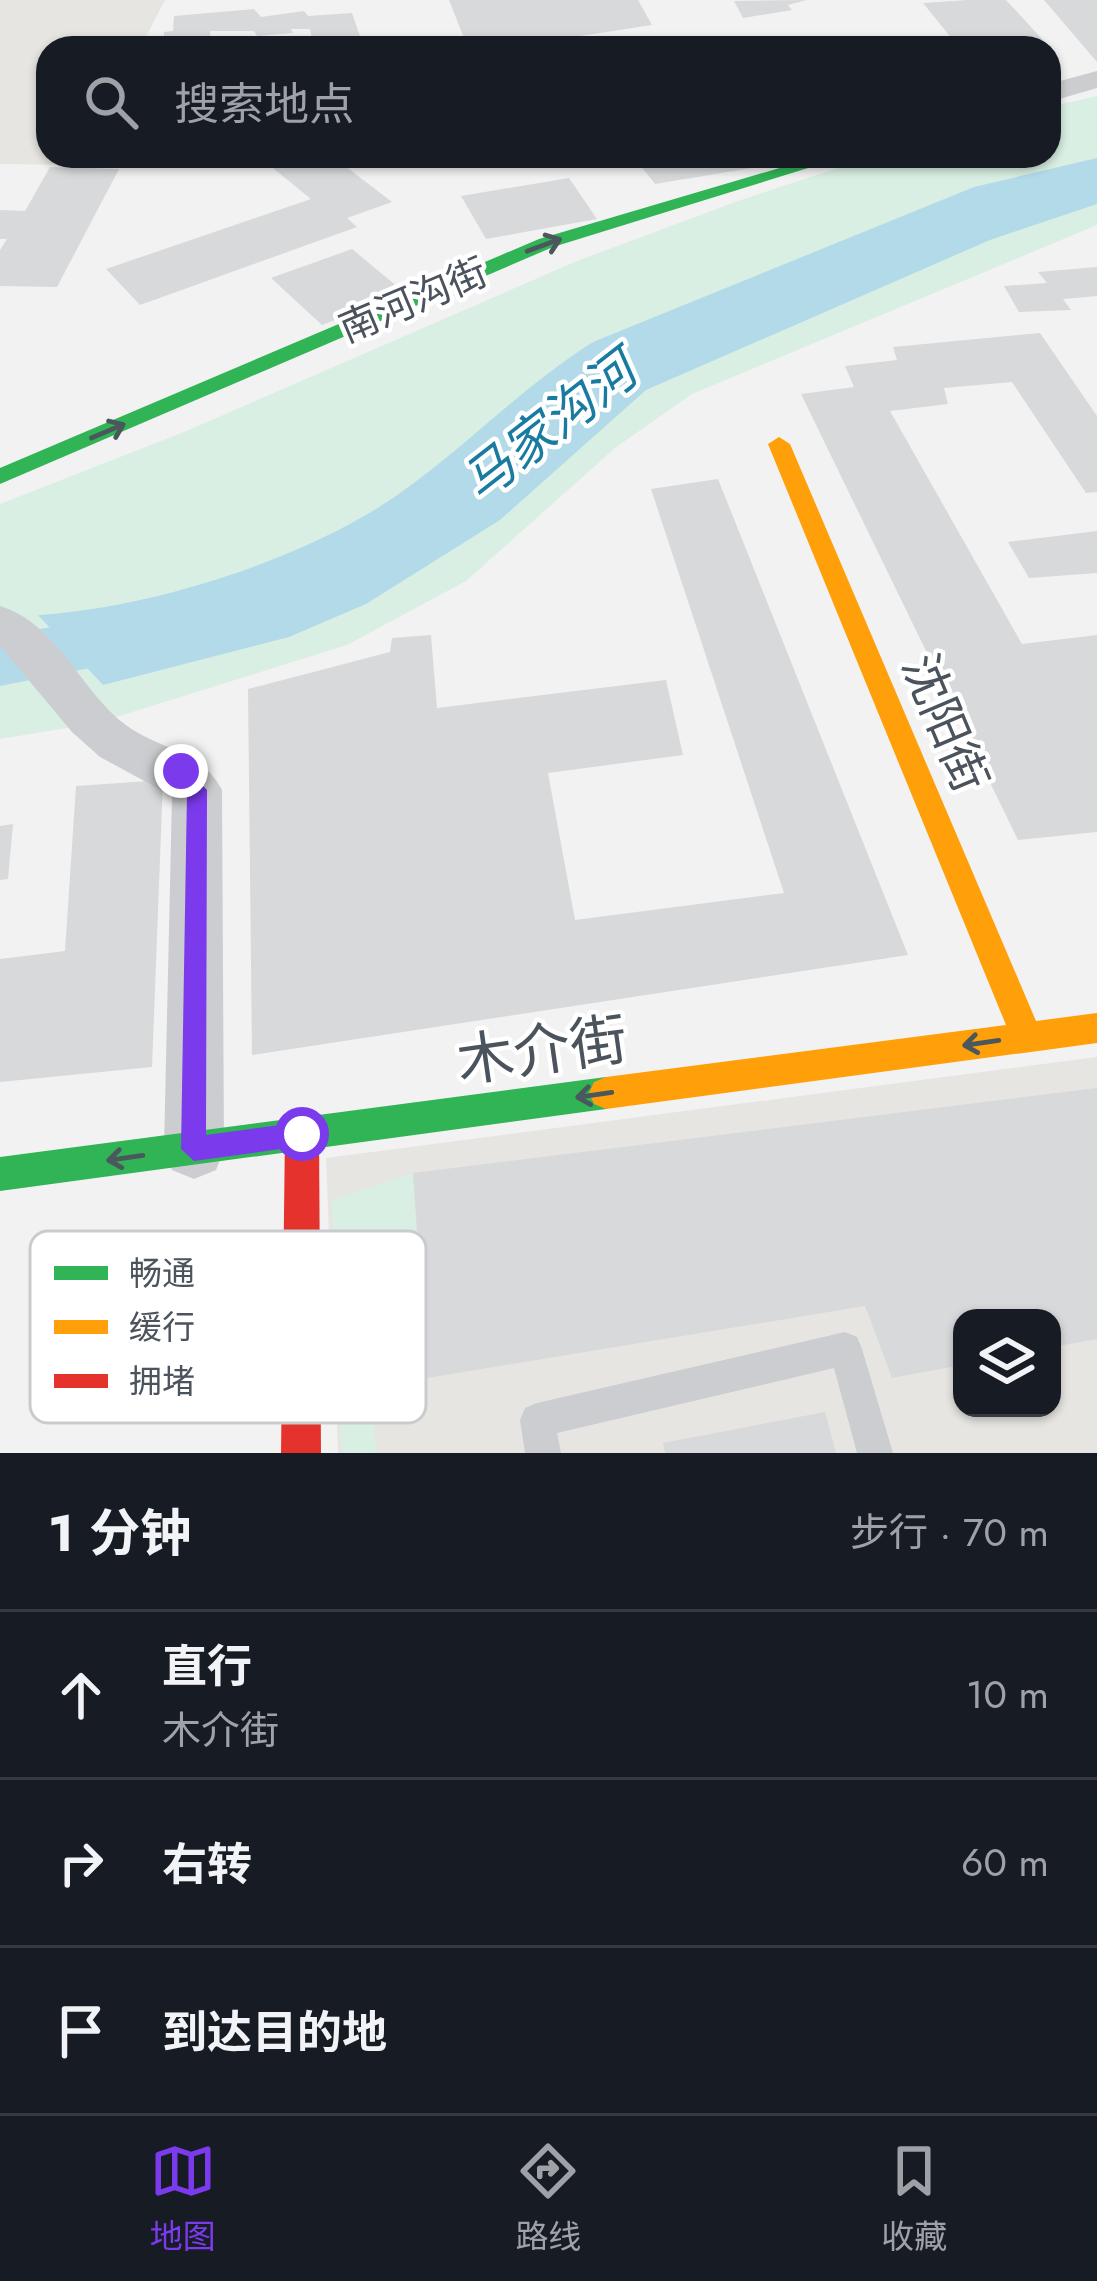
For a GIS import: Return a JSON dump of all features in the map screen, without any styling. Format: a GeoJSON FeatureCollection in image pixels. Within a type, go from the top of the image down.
{"type":"FeatureCollection","features":[{"type":"Feature","properties":{"kind":"street"},"geometry":{"type":"LineString","coordinates":[[1061,90],[1097,79]]}},
{"type":"Feature","properties":{"kind":"street","name":"南河沟街"},"geometry":{"type":"LineString","coordinates":[[0,477],[546,243],[798,168]]}},
{"type":"Feature","properties":{"kind":"street","name":"沈阳街"},"geometry":{"type":"LineString","coordinates":[[779,444],[1027,1037]]}},
{"type":"Feature","properties":{"kind":"street"},"geometry":{"type":"LineString","coordinates":[[0,622],[28,640],[114,742],[181,771],[197,790],[194,1149]]}},
{"type":"Feature","properties":{"kind":"street","name":"木介街"},"geometry":{"type":"LineString","coordinates":[[0,1174],[1097,1028]]}},
{"type":"Feature","properties":{"kind":"street"},"geometry":{"type":"LineString","coordinates":[[302,1134],[302,1231]]}},
{"type":"Feature","properties":{"kind":"street"},"geometry":{"type":"LineString","coordinates":[[301,1423],[301,1453]]}},
{"type":"Feature","properties":{"kind":"lane"},"geometry":{"type":"LineString","coordinates":[[543,1453],[537,1420],[845,1349],[875,1453]]}},
{"type":"Feature","properties":{"kind":"shaded area"},"geometry":{"type":"Polygon","coordinates":[[[0,0],[165,0],[146,36],[36,36],[36,164],[0,164],[0,0]]]}},
{"type":"Feature","properties":{"kind":"shaded area"},"geometry":{"type":"Polygon","coordinates":[[[1097,1057],[1097,1453],[338,1453],[337,1423],[426,1423],[426,1231],[329,1231],[326,1158],[1097,1057]]]}},
{"type":"Feature","properties":{"kind":"green space"},"geometry":{"type":"Polygon","coordinates":[[[1097,96],[1097,225],[692,394],[615,448],[466,581],[347,645],[97,723],[0,739],[0,504],[184,432],[577,261],[838,168],[1061,168],[1061,104],[1097,96]]]}},
{"type":"Feature","properties":{"kind":"green space"},"geometry":{"type":"Polygon","coordinates":[[[413,1173],[417,1231],[333,1231],[332,1200],[413,1173]]]}},
{"type":"Feature","properties":{"kind":"green space"},"geometry":{"type":"Polygon","coordinates":[[[341,1423],[374,1423],[376,1453],[342,1453],[341,1423]]]}},
{"type":"Feature","properties":{"kind":"water"},"geometry":{"type":"Polygon","coordinates":[[[1097,158],[1097,204],[990,240],[646,390],[500,520],[366,604],[289,637],[103,685],[38,615],[167,593],[299,549],[404,491],[593,342],[974,187],[1097,158]]]}},
{"type":"Feature","properties":{"kind":"building"},"geometry":{"type":"Polygon","coordinates":[[[449,0],[638,0],[652,25],[580,36],[463,36],[449,0]]]}},
{"type":"Feature","properties":{"kind":"building"},"geometry":{"type":"Polygon","coordinates":[[[807,0],[788,5],[792,10],[743,18],[734,1],[807,0]]]}},
{"type":"Feature","properties":{"kind":"building"},"geometry":{"type":"Polygon","coordinates":[[[1006,0],[1039,36],[950,36],[923,3],[1006,0]]]}},
{"type":"Feature","properties":{"kind":"building"},"geometry":{"type":"Polygon","coordinates":[[[1044,0],[1097,0],[1097,62],[1044,0]]]}},
{"type":"Feature","properties":{"kind":"building"},"geometry":{"type":"Polygon","coordinates":[[[254,9],[261,17],[304,11],[308,16],[352,13],[360,36],[311,36],[310,29],[291,29],[293,33],[257,36],[254,31],[210,31],[211,36],[164,36],[173,31],[174,16],[254,9]]]}},
{"type":"Feature","properties":{"kind":"building"},"geometry":{"type":"Polygon","coordinates":[[[49,168],[119,169],[57,287],[0,286],[0,250],[7,239],[0,239],[0,210],[25,211],[49,168]]]}},
{"type":"Feature","properties":{"kind":"building"},"geometry":{"type":"Polygon","coordinates":[[[273,168],[348,168],[392,202],[347,218],[357,227],[140,305],[106,269],[311,199],[273,168]]]}},
{"type":"Feature","properties":{"kind":"building"},"geometry":{"type":"Polygon","coordinates":[[[642,168],[752,168],[655,184],[642,168]]]}},
{"type":"Feature","properties":{"kind":"building"},"geometry":{"type":"Polygon","coordinates":[[[569,178],[597,219],[486,239],[461,196],[569,178]]]}},
{"type":"Feature","properties":{"kind":"building"},"geometry":{"type":"Polygon","coordinates":[[[352,249],[405,293],[322,325],[271,278],[352,249]]]}},
{"type":"Feature","properties":{"kind":"building"},"geometry":{"type":"Polygon","coordinates":[[[1097,267],[1097,296],[1063,299],[1071,310],[1019,312],[1004,286],[1047,283],[1038,272],[1097,267]]]}},
{"type":"Feature","properties":{"kind":"building"},"geometry":{"type":"Polygon","coordinates":[[[1040,333],[1097,416],[1097,492],[1086,493],[1012,382],[944,388],[948,404],[890,411],[1022,644],[1097,635],[1097,832],[1018,840],[801,394],[854,387],[845,366],[897,360],[893,347],[1040,333]]]}},
{"type":"Feature","properties":{"kind":"building"},"geometry":{"type":"Polygon","coordinates":[[[718,479],[908,955],[252,1055],[248,689],[390,652],[392,638],[431,635],[437,708],[666,680],[683,755],[548,773],[575,920],[784,893],[651,489],[718,479]]]}},
{"type":"Feature","properties":{"kind":"building"},"geometry":{"type":"Polygon","coordinates":[[[1097,531],[1097,573],[1029,578],[1008,542],[1097,531]]]}},
{"type":"Feature","properties":{"kind":"building"},"geometry":{"type":"Polygon","coordinates":[[[163,780],[152,1067],[0,1082],[0,959],[65,951],[76,786],[163,780]]]}},
{"type":"Feature","properties":{"kind":"building"},"geometry":{"type":"Polygon","coordinates":[[[13,824],[8,879],[0,880],[0,826],[13,824]]]}},
{"type":"Feature","properties":{"kind":"building"},"geometry":{"type":"Polygon","coordinates":[[[1097,1088],[1097,1339],[1061,1345],[1061,1309],[953,1309],[953,1367],[892,1378],[865,1306],[427,1378],[426,1231],[417,1231],[413,1173],[1097,1088]]]}},
{"type":"Feature","properties":{"kind":"building"},"geometry":{"type":"Polygon","coordinates":[[[825,1412],[836,1453],[665,1453],[663,1443],[825,1412]]]}},
{"type":"Feature","properties":{"kind":"waterway","name":"马家沟河"},"geometry":{"type":"LineString","coordinates":[[0,661],[166,631]]}},
{"type":"Feature","properties":{"kind":"traffic: fast"},"geometry":{"type":"LineString","coordinates":[[0,477],[546,243],[798,168]]}},
{"type":"Feature","properties":{"kind":"traffic: fast"},"geometry":{"type":"LineString","coordinates":[[0,1174],[606,1093]]}},
{"type":"Feature","properties":{"kind":"traffic: slow"},"geometry":{"type":"LineString","coordinates":[[779,444],[1027,1037]]}},
{"type":"Feature","properties":{"kind":"traffic: slow"},"geometry":{"type":"LineString","coordinates":[[606,1093],[1097,1028]]}},
{"type":"Feature","properties":{"kind":"traffic: jam"},"geometry":{"type":"LineString","coordinates":[[302,1134],[302,1231]]}},
{"type":"Feature","properties":{"kind":"traffic: jam"},"geometry":{"type":"LineString","coordinates":[[301,1423],[301,1453]]}},
{"type":"Feature","properties":{"kind":"route"},"geometry":{"type":"LineString","coordinates":[[181,771],[197,790],[194,1149],[302,1134]]}}]}
